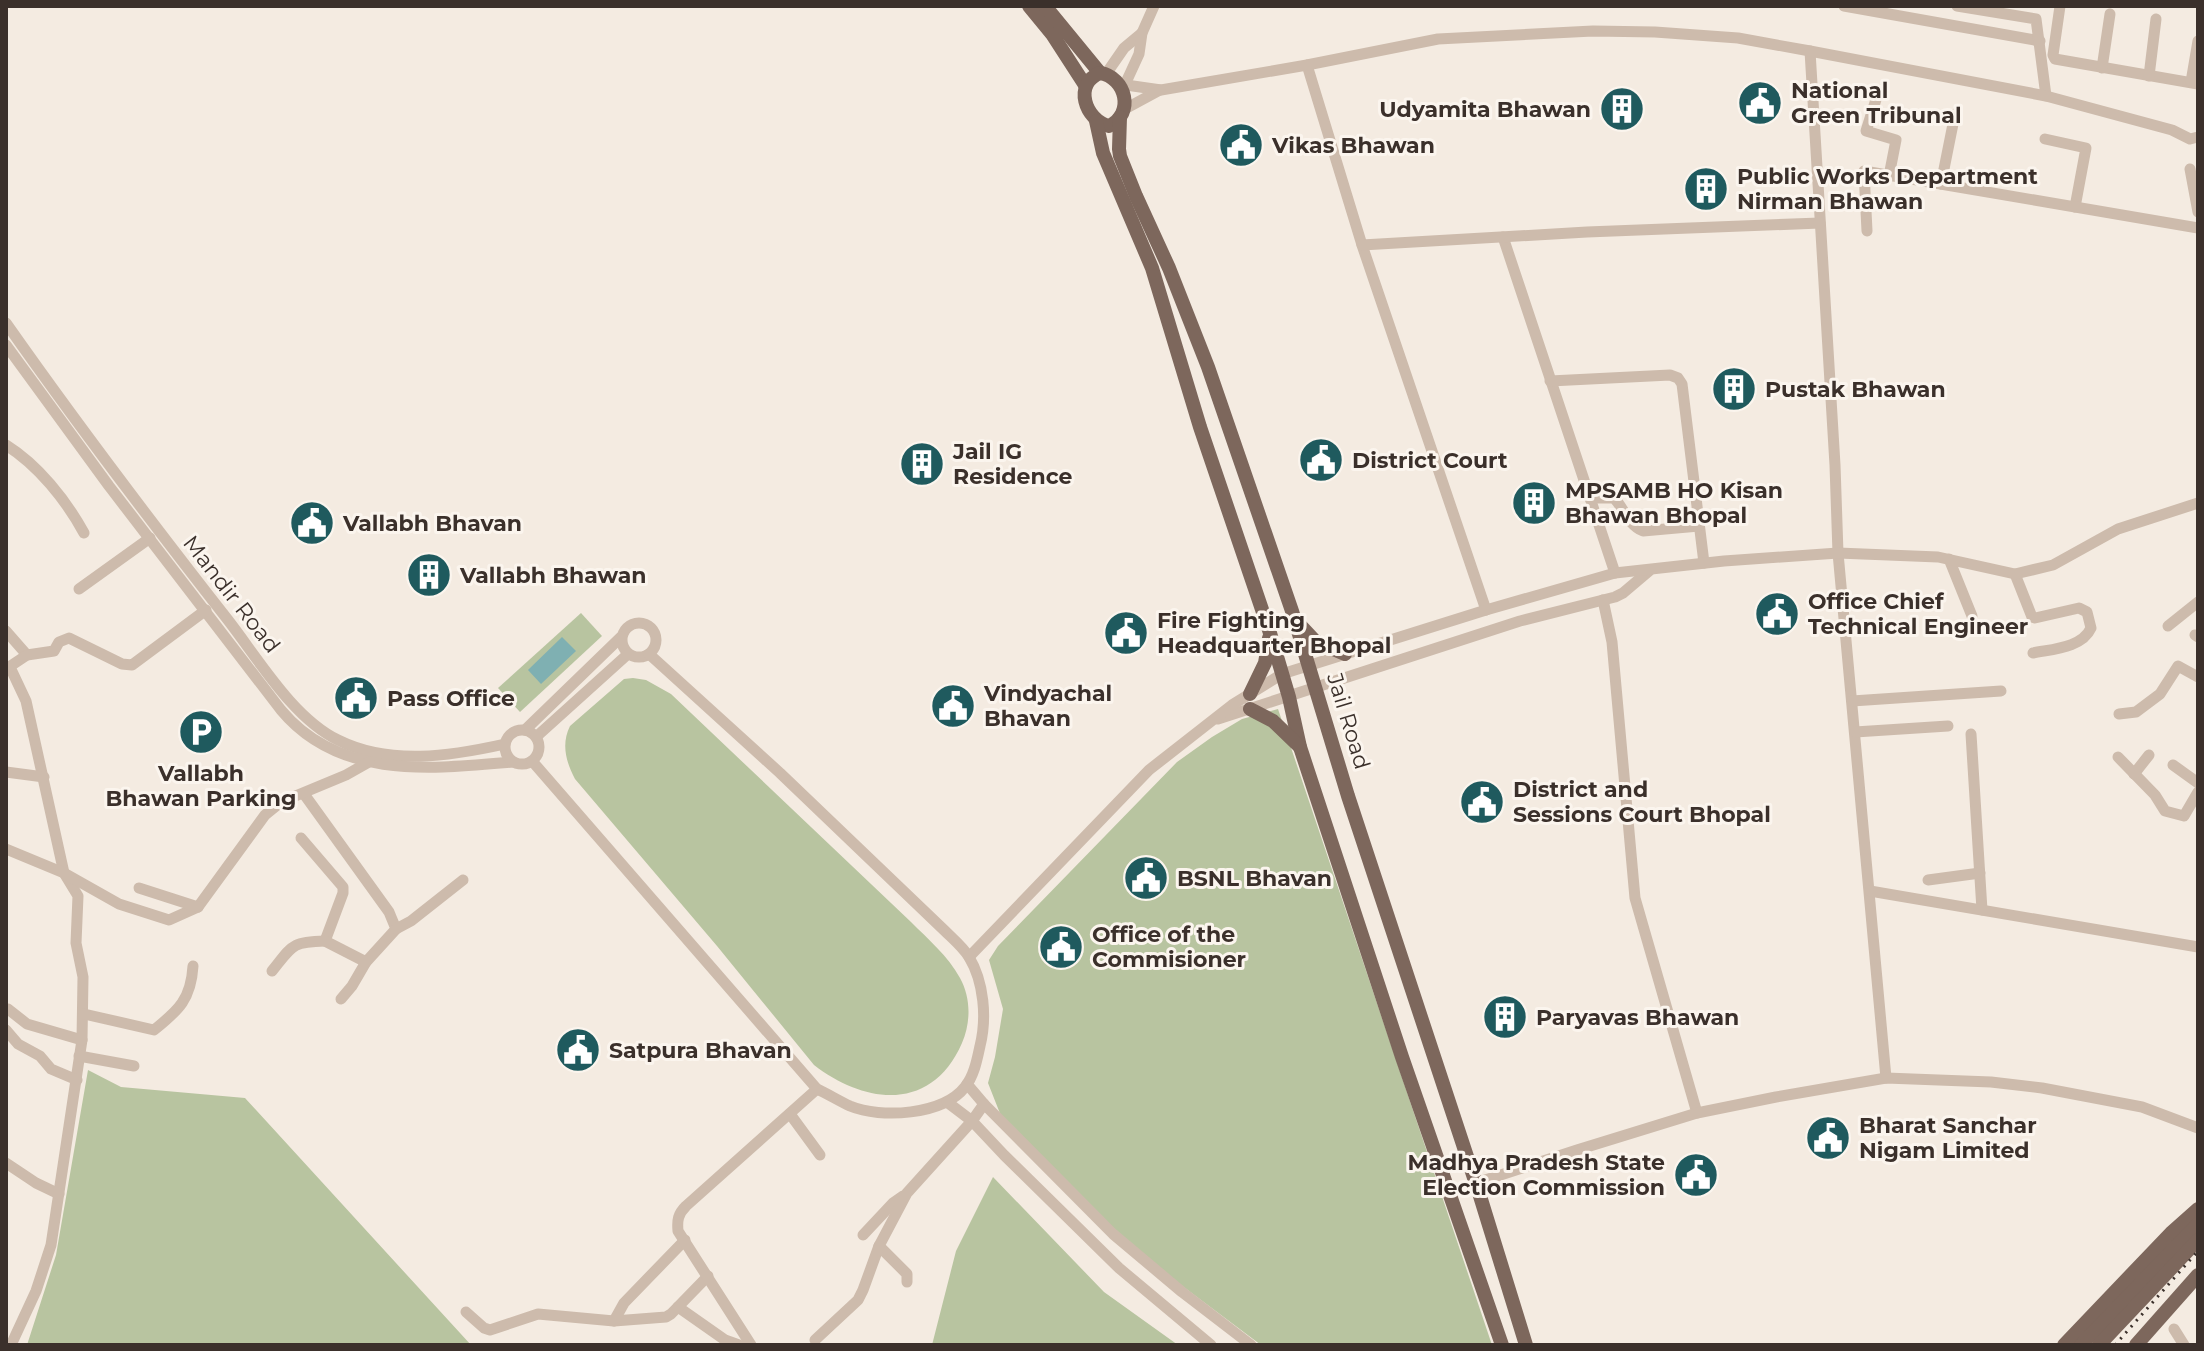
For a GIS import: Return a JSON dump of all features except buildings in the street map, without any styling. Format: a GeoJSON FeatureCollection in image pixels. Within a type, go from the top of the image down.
{"type":"FeatureCollection","features":[{"type":"Feature","properties":{"kind":"main road"},"geometry":{"type":"LineString","coordinates":[[1029,6],[1052,34],[1085,85],[1086,101],[1096,121],[1103,153],[1152,268],[1200,427],[1270,633],[1300,747],[1412,1087],[1502,1345]]}},
{"type":"Feature","properties":{"kind":"main road"},"geometry":{"type":"LineString","coordinates":[[1045,6],[1103,73],[1122,86],[1125,105],[1122,114],[1109,126],[1096,121]]}},
{"type":"Feature","properties":{"kind":"main road"},"geometry":{"type":"LineString","coordinates":[[1085,85],[1094,75],[1103,73]]}},
{"type":"Feature","properties":{"kind":"main road","name":"Jail Road"},"geometry":{"type":"LineString","coordinates":[[1122,114],[1120,156],[1174,279],[1208,367],[1294,618],[1526,1345]]}},
{"type":"Feature","properties":{"kind":"main road"},"geometry":{"type":"LineString","coordinates":[[1294,618],[1315,641],[1345,654]]}},
{"type":"Feature","properties":{"kind":"main road"},"geometry":{"type":"LineString","coordinates":[[1270,633],[1265,663],[1250,701],[1300,747]]}},
{"type":"Feature","properties":{"kind":"main road"},"geometry":{"type":"LineString","coordinates":[[2064,1345],[2198,1209]]}},
{"type":"Feature","properties":{"kind":"main road"},"geometry":{"type":"LineString","coordinates":[[2081,1345],[2198,1224]]}},
{"type":"Feature","properties":{"kind":"main road"},"geometry":{"type":"LineString","coordinates":[[2099,1345],[2198,1240]]}},
{"type":"Feature","properties":{"kind":"main road"},"geometry":{"type":"LineString","coordinates":[[2136,1345],[2198,1275]]}},
{"type":"Feature","properties":{"kind":"street"},"geometry":{"type":"LineString","coordinates":[[1154,6],[1142,33],[1139,54],[1122,86],[1161,90],[1438,39],[1593,31],[1655,32],[1738,38],[2046,96],[2172,130],[2190,139],[2198,137]]}},
{"type":"Feature","properties":{"kind":"street"},"geometry":{"type":"LineString","coordinates":[[1844,6],[2040,41]]}},
{"type":"Feature","properties":{"kind":"street"},"geometry":{"type":"LineString","coordinates":[[1957,6],[2036,19],[2046,96]]}},
{"type":"Feature","properties":{"kind":"street"},"geometry":{"type":"LineString","coordinates":[[2060,6],[2055,59],[2194,83],[2198,41]]}},
{"type":"Feature","properties":{"kind":"street"},"geometry":{"type":"LineString","coordinates":[[2102,68],[2110,14]]}},
{"type":"Feature","properties":{"kind":"street"},"geometry":{"type":"LineString","coordinates":[[2149,76],[2156,19]]}},
{"type":"Feature","properties":{"kind":"street"},"geometry":{"type":"LineString","coordinates":[[1103,73],[1124,48],[1142,33]]}},
{"type":"Feature","properties":{"kind":"street"},"geometry":{"type":"LineString","coordinates":[[1810,51],[1838,553],[1886,1078]]}},
{"type":"Feature","properties":{"kind":"street"},"geometry":{"type":"LineString","coordinates":[[1307,65],[1362,245],[1486,610]]}},
{"type":"Feature","properties":{"kind":"street"},"geometry":{"type":"LineString","coordinates":[[1122,114],[1161,90]]}},
{"type":"Feature","properties":{"kind":"street"},"geometry":{"type":"LineString","coordinates":[[1879,90],[1866,131],[1896,140],[1889,176]]}},
{"type":"Feature","properties":{"kind":"street"},"geometry":{"type":"LineString","coordinates":[[1941,184],[1955,114]]}},
{"type":"Feature","properties":{"kind":"street"},"geometry":{"type":"LineString","coordinates":[[2045,139],[2086,148],[2075,207]]}},
{"type":"Feature","properties":{"kind":"street"},"geometry":{"type":"LineString","coordinates":[[2190,169],[2198,212]]}},
{"type":"Feature","properties":{"kind":"street"},"geometry":{"type":"LineString","coordinates":[[1867,231],[1864,171],[2198,228]]}},
{"type":"Feature","properties":{"kind":"street"},"geometry":{"type":"LineString","coordinates":[[1362,245],[1820,223]]}},
{"type":"Feature","properties":{"kind":"street"},"geometry":{"type":"LineString","coordinates":[[1503,237],[1615,573]]}},
{"type":"Feature","properties":{"kind":"street","name":"Mandir Road"},"geometry":{"type":"LineString","coordinates":[[6,323],[150,538],[296,726],[337,751],[369,762],[432,768],[513,762]]}},
{"type":"Feature","properties":{"kind":"street","name":"Mandir Road"},"geometry":{"type":"LineString","coordinates":[[6,345],[313,726],[359,748],[418,757],[466,753],[505,744]]}},
{"type":"Feature","properties":{"kind":"street"},"geometry":{"type":"LineString","coordinates":[[1550,381],[1670,375],[1678,378],[1682,384],[1704,563]]}},
{"type":"Feature","properties":{"kind":"street"},"geometry":{"type":"LineString","coordinates":[[6,445],[29,463],[67,505],[84,533]]}},
{"type":"Feature","properties":{"kind":"street"},"geometry":{"type":"LineString","coordinates":[[1590,498],[1614,498],[1636,528],[1643,531],[1699,526]]}},
{"type":"Feature","properties":{"kind":"street"},"geometry":{"type":"LineString","coordinates":[[969,957],[1149,770],[1210,722],[1250,701],[1282,674],[1615,573],[1838,553],[1938,557],[2015,574],[2053,565],[2118,529],[2198,503]]}},
{"type":"Feature","properties":{"kind":"street"},"geometry":{"type":"LineString","coordinates":[[79,589],[150,538]]}},
{"type":"Feature","properties":{"kind":"street"},"geometry":{"type":"LineString","coordinates":[[1949,559],[1972,616]]}},
{"type":"Feature","properties":{"kind":"street"},"geometry":{"type":"LineString","coordinates":[[1250,701],[1289,697],[1520,621],[1603,600],[1623,593],[1651,569]]}},
{"type":"Feature","properties":{"kind":"street"},"geometry":{"type":"LineString","coordinates":[[2015,574],[2032,617],[2079,608],[2087,612],[2091,628],[2085,638],[2033,653]]}},
{"type":"Feature","properties":{"kind":"street"},"geometry":{"type":"LineString","coordinates":[[1603,600],[1612,642],[1635,898],[1697,1113]]}},
{"type":"Feature","properties":{"kind":"street"},"geometry":{"type":"LineString","coordinates":[[2168,626],[2198,602]]}},
{"type":"Feature","properties":{"kind":"street"},"geometry":{"type":"LineString","coordinates":[[11,1345],[48,1257],[77,1080],[84,1014],[83,977],[76,943],[78,896],[64,873],[26,701],[8,668],[27,655],[54,651],[59,642],[69,638],[122,664],[132,665],[206,610]]}},
{"type":"Feature","properties":{"kind":"street"},"geometry":{"type":"LineString","coordinates":[[525,730],[536,737],[539,750],[526,764],[513,762],[508,757],[505,744],[512,733],[525,730],[621,637],[628,626],[646,624],[656,638],[653,650],[638,658],[628,654],[622,646],[621,637]]}},
{"type":"Feature","properties":{"kind":"street"},"geometry":{"type":"LineString","coordinates":[[6,631],[27,655]]}},
{"type":"Feature","properties":{"kind":"street"},"geometry":{"type":"LineString","coordinates":[[536,737],[628,654]]}},
{"type":"Feature","properties":{"kind":"street"},"geometry":{"type":"LineString","coordinates":[[532,761],[817,1089],[852,1107],[882,1112],[912,1112],[955,1098],[967,1084],[975,1067],[984,1030],[983,995],[969,957],[780,773],[649,654]]}},
{"type":"Feature","properties":{"kind":"street"},"geometry":{"type":"LineString","coordinates":[[2119,714],[2136,712],[2160,694],[2178,666],[2198,677]]}},
{"type":"Feature","properties":{"kind":"street"},"geometry":{"type":"LineString","coordinates":[[1852,701],[2001,691]]}},
{"type":"Feature","properties":{"kind":"street"},"geometry":{"type":"LineString","coordinates":[[1855,732],[1948,726]]}},
{"type":"Feature","properties":{"kind":"street"},"geometry":{"type":"LineString","coordinates":[[1971,734],[1982,910]]}},
{"type":"Feature","properties":{"kind":"street"},"geometry":{"type":"LineString","coordinates":[[2134,774],[2149,755]]}},
{"type":"Feature","properties":{"kind":"street"},"geometry":{"type":"LineString","coordinates":[[2118,757],[2155,795],[2165,811],[2184,816],[2198,792]]}},
{"type":"Feature","properties":{"kind":"street"},"geometry":{"type":"LineString","coordinates":[[6,849],[64,873],[119,904],[169,920],[198,907],[265,815],[281,802],[369,762]]}},
{"type":"Feature","properties":{"kind":"street"},"geometry":{"type":"LineString","coordinates":[[2173,765],[2198,783]]}},
{"type":"Feature","properties":{"kind":"street"},"geometry":{"type":"LineString","coordinates":[[6,772],[44,777]]}},
{"type":"Feature","properties":{"kind":"street"},"geometry":{"type":"LineString","coordinates":[[304,794],[389,912],[396,929]]}},
{"type":"Feature","properties":{"kind":"street"},"geometry":{"type":"LineString","coordinates":[[301,838],[343,887],[325,941]]}},
{"type":"Feature","properties":{"kind":"street"},"geometry":{"type":"LineString","coordinates":[[1928,880],[1980,873]]}},
{"type":"Feature","properties":{"kind":"street"},"geometry":{"type":"LineString","coordinates":[[341,999],[366,962],[396,929],[463,880]]}},
{"type":"Feature","properties":{"kind":"street"},"geometry":{"type":"LineString","coordinates":[[139,888],[198,907]]}},
{"type":"Feature","properties":{"kind":"street"},"geometry":{"type":"LineString","coordinates":[[1870,891],[2198,947]]}},
{"type":"Feature","properties":{"kind":"street"},"geometry":{"type":"LineString","coordinates":[[272,971],[290,949],[301,942],[325,941],[366,962]]}},
{"type":"Feature","properties":{"kind":"street"},"geometry":{"type":"LineString","coordinates":[[84,1014],[154,1030],[185,1001],[192,982],[193,966]]}},
{"type":"Feature","properties":{"kind":"street"},"geometry":{"type":"LineString","coordinates":[[8,1009],[27,1024],[82,1040]]}},
{"type":"Feature","properties":{"kind":"street"},"geometry":{"type":"LineString","coordinates":[[6,1030],[18,1044],[40,1056],[51,1069],[77,1080]]}},
{"type":"Feature","properties":{"kind":"street"},"geometry":{"type":"LineString","coordinates":[[79,1056],[134,1066]]}},
{"type":"Feature","properties":{"kind":"street"},"geometry":{"type":"LineString","coordinates":[[1476,1183],[1697,1113],[1886,1078],[1991,1082],[2042,1088],[2142,1107],[2198,1128]]}},
{"type":"Feature","properties":{"kind":"street"},"geometry":{"type":"LineString","coordinates":[[967,1084],[1113,1234],[1251,1345]]}},
{"type":"Feature","properties":{"kind":"street"},"geometry":{"type":"LineString","coordinates":[[751,1345],[678,1231],[677,1220],[680,1212],[817,1089]]}},
{"type":"Feature","properties":{"kind":"street"},"geometry":{"type":"LineString","coordinates":[[947,1102],[972,1121],[1119,1268],[1211,1345]]}},
{"type":"Feature","properties":{"kind":"street"},"geometry":{"type":"LineString","coordinates":[[863,1235],[893,1203],[907,1193],[984,1104]]}},
{"type":"Feature","properties":{"kind":"street"},"geometry":{"type":"LineString","coordinates":[[790,1114],[820,1155]]}},
{"type":"Feature","properties":{"kind":"street"},"geometry":{"type":"LineString","coordinates":[[6,1163],[59,1194]]}},
{"type":"Feature","properties":{"kind":"street"},"geometry":{"type":"LineString","coordinates":[[815,1340],[858,1300],[879,1246],[907,1193]]}},
{"type":"Feature","properties":{"kind":"street"},"geometry":{"type":"LineString","coordinates":[[614,1321],[624,1303],[685,1240]]}},
{"type":"Feature","properties":{"kind":"street"},"geometry":{"type":"LineString","coordinates":[[879,1246],[907,1274],[907,1282]]}},
{"type":"Feature","properties":{"kind":"street"},"geometry":{"type":"LineString","coordinates":[[466,1312],[490,1330],[538,1314],[614,1321],[666,1317],[708,1276]]}},
{"type":"Feature","properties":{"kind":"street"},"geometry":{"type":"LineString","coordinates":[[678,1307],[725,1340],[739,1345]]}},
{"type":"Feature","properties":{"kind":"street"},"geometry":{"type":"LineString","coordinates":[[2174,1329],[2184,1345]]}},
{"type":"Feature","properties":{"kind":"green space"},"geometry":{"type":"Polygon","coordinates":[[[581,613],[602,636],[520,712],[498,688],[581,613]]]}},
{"type":"Feature","properties":{"kind":"green space"},"geometry":{"type":"Polygon","coordinates":[[[624,679],[646,680],[671,694],[950,962],[964,986],[968,1002],[967,1027],[949,1065],[934,1081],[916,1091],[896,1095],[876,1094],[855,1088],[814,1065],[575,779],[566,753],[570,726],[624,679]]]}},
{"type":"Feature","properties":{"kind":"green space"},"geometry":{"type":"Polygon","coordinates":[[[1278,709],[1492,1345],[1261,1345],[1133,1249],[1001,1116],[988,1083],[1003,1009],[989,960],[998,946],[1177,762],[1242,719],[1278,709]]]}},
{"type":"Feature","properties":{"kind":"green space"},"geometry":{"type":"Polygon","coordinates":[[[88,1070],[121,1087],[245,1098],[471,1345],[27,1345],[56,1255],[88,1070]]]}},
{"type":"Feature","properties":{"kind":"green space"},"geometry":{"type":"Polygon","coordinates":[[[993,1177],[1104,1292],[1178,1345],[932,1345],[956,1251],[993,1177]]]}},
{"type":"Feature","properties":{"kind":"water"},"geometry":{"type":"Polygon","coordinates":[[[562,637],[576,651],[541,684],[528,670],[562,637]]]}},
{"type":"Feature","properties":{"kind":"railway"},"geometry":{"type":"LineString","coordinates":[[2115,1345],[2198,1251]]}},
{"type":"Feature","properties":{"kind":"place","name":"National Green Tribunal"},"geometry":{"type":"Point","coordinates":[1760,103]}},
{"type":"Feature","properties":{"kind":"place","name":"Udyamita Bhawan"},"geometry":{"type":"Point","coordinates":[1622,109]}},
{"type":"Feature","properties":{"kind":"place","name":"Vikas Bhawan"},"geometry":{"type":"Point","coordinates":[1241,145]}},
{"type":"Feature","properties":{"kind":"place","name":"Public Works Department Nirman Bhawan"},"geometry":{"type":"Point","coordinates":[1706,189]}},
{"type":"Feature","properties":{"kind":"place","name":"Pustak Bhawan"},"geometry":{"type":"Point","coordinates":[1734,389]}},
{"type":"Feature","properties":{"kind":"place","name":"District Court"},"geometry":{"type":"Point","coordinates":[1321,460]}},
{"type":"Feature","properties":{"kind":"place","name":"Jail IG Residence"},"geometry":{"type":"Point","coordinates":[922,464]}},
{"type":"Feature","properties":{"kind":"place","name":"MPSAMB HO Kisan Bhawan Bhopal"},"geometry":{"type":"Point","coordinates":[1534,503]}},
{"type":"Feature","properties":{"kind":"place","name":"Vallabh Bhavan"},"geometry":{"type":"Point","coordinates":[312,523]}},
{"type":"Feature","properties":{"kind":"place","name":"Vallabh Bhawan"},"geometry":{"type":"Point","coordinates":[429,575]}},
{"type":"Feature","properties":{"kind":"place","name":"Office Chief Technical Engineer"},"geometry":{"type":"Point","coordinates":[1777,614]}},
{"type":"Feature","properties":{"kind":"place","name":"Fire Fighting Headquarter Bhopal"},"geometry":{"type":"Point","coordinates":[1126,633]}},
{"type":"Feature","properties":{"kind":"place","name":"Pass Office"},"geometry":{"type":"Point","coordinates":[356,698]}},
{"type":"Feature","properties":{"kind":"place","name":"Vindyachal Bhavan"},"geometry":{"type":"Point","coordinates":[953,706]}},
{"type":"Feature","properties":{"kind":"place","name":"Vallabh Bhawan Parking"},"geometry":{"type":"Point","coordinates":[201,732]}},
{"type":"Feature","properties":{"kind":"place","name":"District and Sessions Court Bhopal"},"geometry":{"type":"Point","coordinates":[1482,802]}},
{"type":"Feature","properties":{"kind":"place","name":"BSNL Bhavan"},"geometry":{"type":"Point","coordinates":[1146,878]}},
{"type":"Feature","properties":{"kind":"place","name":"Office of the Commisioner"},"geometry":{"type":"Point","coordinates":[1061,947]}},
{"type":"Feature","properties":{"kind":"place","name":"Paryavas Bhawan"},"geometry":{"type":"Point","coordinates":[1505,1017]}},
{"type":"Feature","properties":{"kind":"place","name":"Satpura Bhavan"},"geometry":{"type":"Point","coordinates":[578,1050]}},
{"type":"Feature","properties":{"kind":"place","name":"Bharat Sanchar Nigam Limited"},"geometry":{"type":"Point","coordinates":[1828,1138]}},
{"type":"Feature","properties":{"kind":"place","name":"Madhya Pradesh State Election Commission"},"geometry":{"type":"Point","coordinates":[1696,1175]}}]}
